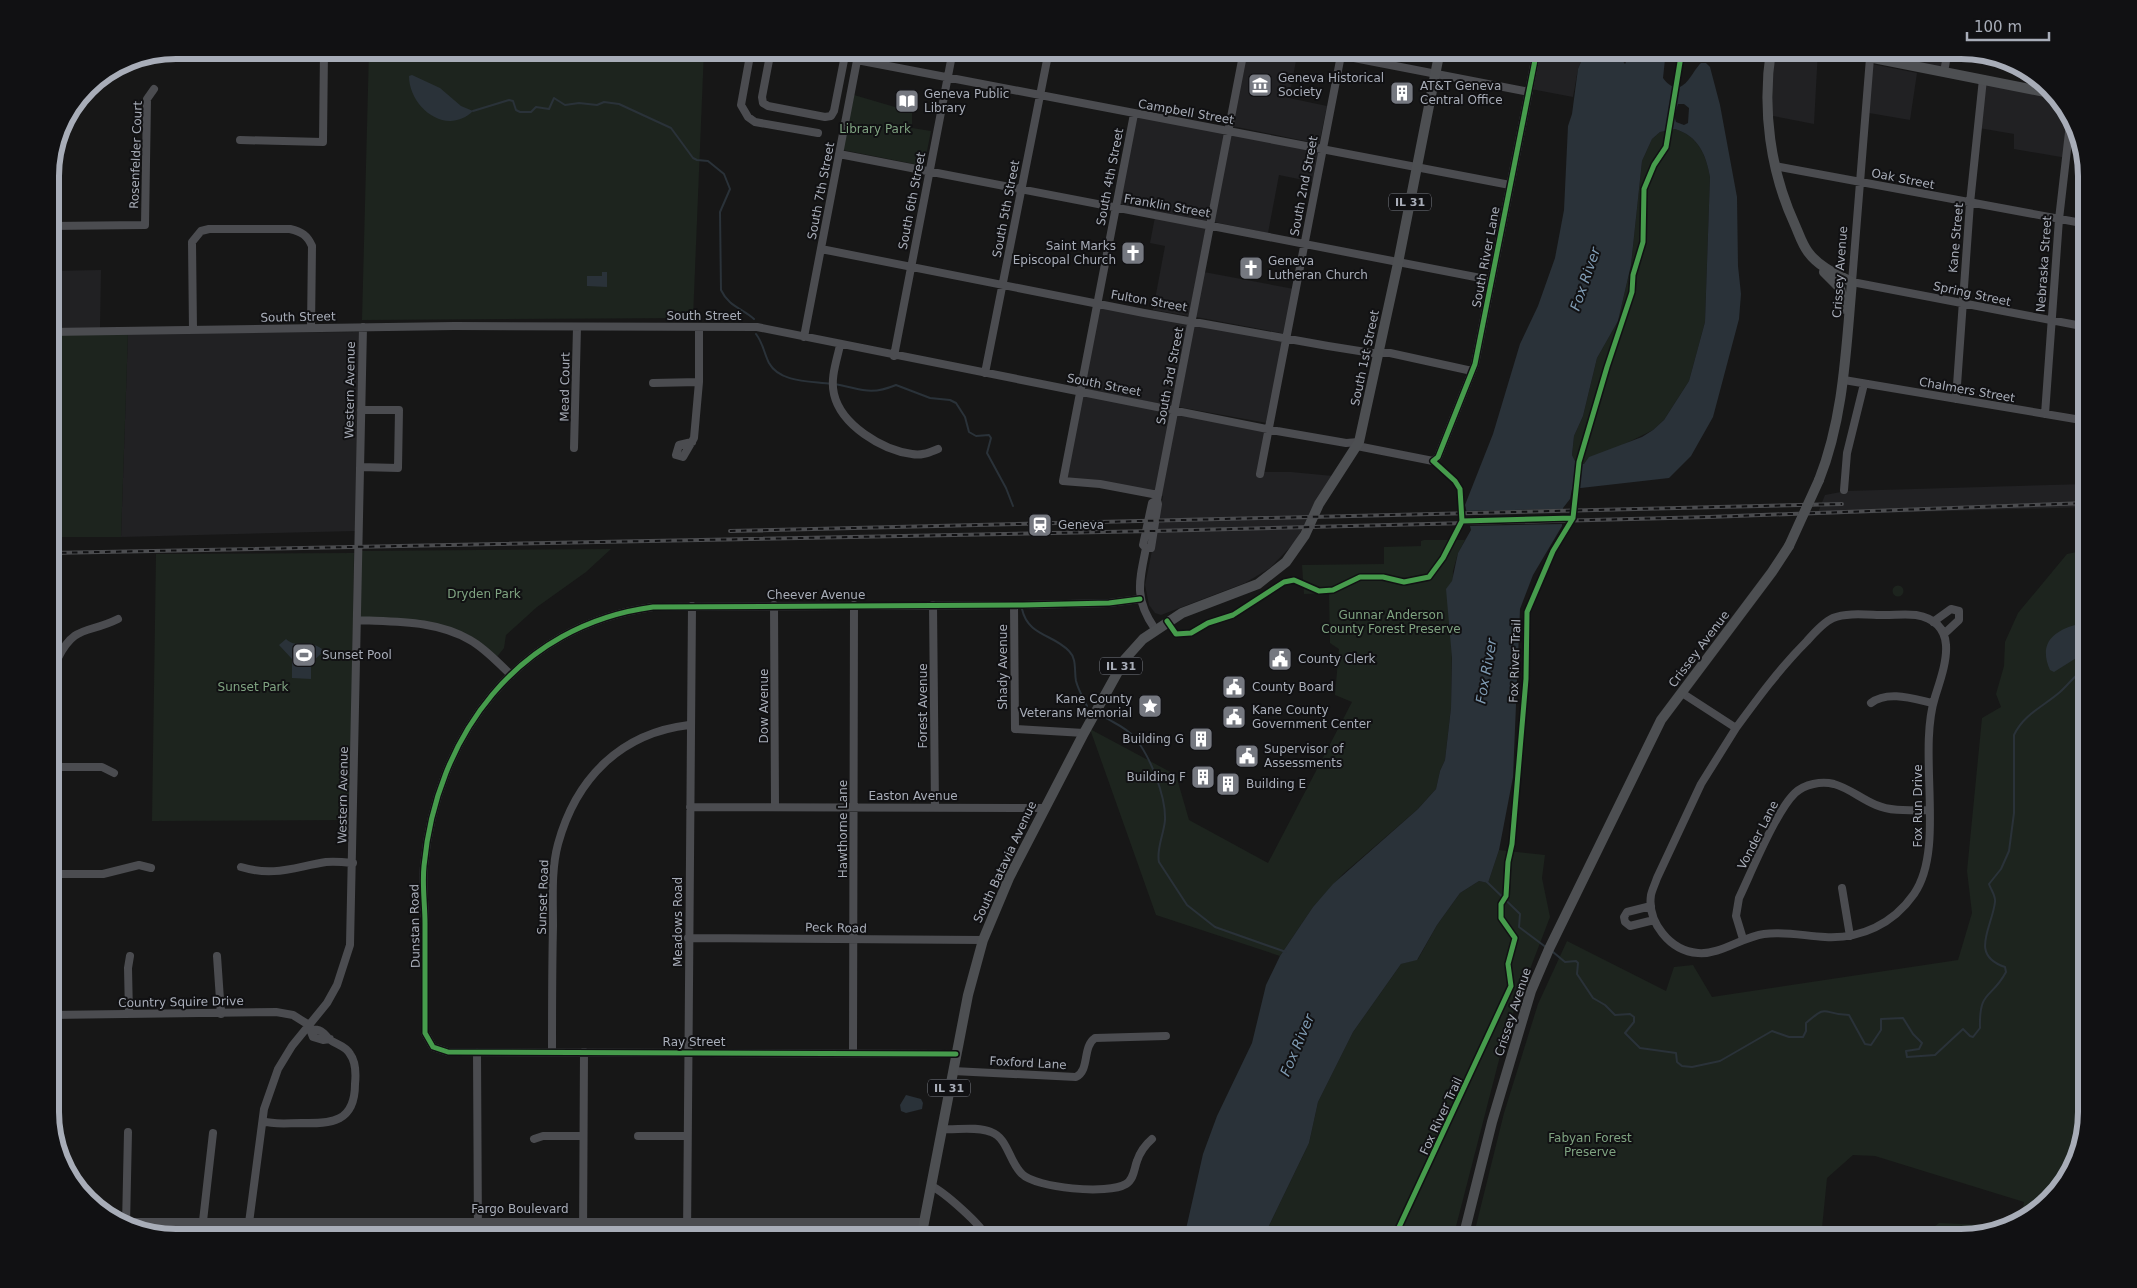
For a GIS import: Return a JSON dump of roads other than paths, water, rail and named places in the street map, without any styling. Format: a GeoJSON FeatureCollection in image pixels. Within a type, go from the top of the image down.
{"type":"FeatureCollection","features":[{"type":"Feature","properties":{"kind":"main road","name":"South 1st Street"},"geometry":{"type":"LineString","coordinates":[[1204,604],[1254,586],[1286,562],[1295,551],[1319,504],[1357,446],[1398,263],[1438,59]]}},
{"type":"Feature","properties":{"kind":"main road"},"geometry":{"type":"LineString","coordinates":[[1770,59],[1768,104],[1775,166],[1786,206],[1809,254],[1819,268],[1836,282],[1844,296],[1847,344]]}},
{"type":"Feature","properties":{"kind":"main road"},"geometry":{"type":"LineString","coordinates":[[1875,59],[2042,91]]}},
{"type":"Feature","properties":{"kind":"main road"},"geometry":{"type":"LineString","coordinates":[[1809,254],[1826,268],[1852,282]]}},
{"type":"Feature","properties":{"kind":"main road","name":"Crissey Avenue"},"geometry":{"type":"LineString","coordinates":[[1465,1229],[1492,1122],[1531,991],[1554,938],[1661,720],[1772,572],[1789,546],[1819,480],[1828,456],[1844,380],[1852,282]]}},
{"type":"Feature","properties":{"kind":"main road","name":"South Batavia Avenue"},"geometry":{"type":"LineString","coordinates":[[923,1229],[968,994],[983,940],[1006,884],[1044,808],[1125,659],[1155,629],[1182,613],[1204,604]]}},
{"type":"Feature","properties":{"kind":"street"},"geometry":{"type":"LineString","coordinates":[[240,140],[323,142],[324,59]]}},
{"type":"Feature","properties":{"kind":"street"},"geometry":{"type":"LineString","coordinates":[[749,59],[741,105],[748,117],[755,122],[818,133]]}},
{"type":"Feature","properties":{"kind":"street"},"geometry":{"type":"LineString","coordinates":[[769,59],[762,98],[763,102],[768,106],[825,117],[831,116],[834,111],[844,59]]}},
{"type":"Feature","properties":{"kind":"street","name":"South 6th Street"},"geometry":{"type":"LineString","coordinates":[[894,356],[951,59]]}},
{"type":"Feature","properties":{"kind":"street","name":"South 5th Street"},"geometry":{"type":"LineString","coordinates":[[986,373],[1047,59]]}},
{"type":"Feature","properties":{"kind":"street","name":"South 3rd Street"},"geometry":{"type":"LineString","coordinates":[[1155,629],[1147,617],[1140,599],[1139,583],[1146,548],[1143,545],[1152,503],[1157,498],[1242,59]]}},
{"type":"Feature","properties":{"kind":"street","name":"South 2nd Street"},"geometry":{"type":"LineString","coordinates":[[1260,474],[1341,59]]}},
{"type":"Feature","properties":{"kind":"street"},"geometry":{"type":"LineString","coordinates":[[1369,59],[1529,92]]}},
{"type":"Feature","properties":{"kind":"street","name":"South River Lane"},"geometry":{"type":"LineString","coordinates":[[1357,446],[1433,461],[1438,457],[1472,371],[1535,59]]}},
{"type":"Feature","properties":{"kind":"street","name":"Crissey Avenue"},"geometry":{"type":"LineString","coordinates":[[1852,282],[1870,59]]}},
{"type":"Feature","properties":{"kind":"street"},"geometry":{"type":"LineString","coordinates":[[1944,72],[1946,59]]}},
{"type":"Feature","properties":{"kind":"street","name":"Campbell Street"},"geometry":{"type":"LineString","coordinates":[[857,60],[1510,185]]}},
{"type":"Feature","properties":{"kind":"street","name":"South 7th Street"},"geometry":{"type":"LineString","coordinates":[[804,337],[857,60]]}},
{"type":"Feature","properties":{"kind":"street","name":"Kane Street"},"geometry":{"type":"LineString","coordinates":[[1956,399],[1970,203],[1983,79]]}},
{"type":"Feature","properties":{"kind":"street"},"geometry":{"type":"LineString","coordinates":[[2033,89],[2034,84]]}},
{"type":"Feature","properties":{"kind":"street","name":"Rosenfelder Court"},"geometry":{"type":"LineString","coordinates":[[59,226],[145,224],[147,99],[154,89]]}},
{"type":"Feature","properties":{"kind":"street","name":"South 4th Street"},"geometry":{"type":"LineString","coordinates":[[1134,114],[1062,481],[1157,498]]}},
{"type":"Feature","properties":{"kind":"street","name":"Nebraska Street"},"geometry":{"type":"LineString","coordinates":[[2045,414],[2059,219],[2069,131]]}},
{"type":"Feature","properties":{"kind":"street","name":"Franklin Street"},"geometry":{"type":"LineString","coordinates":[[839,154],[1491,280]]}},
{"type":"Feature","properties":{"kind":"street","name":"Oak Street"},"geometry":{"type":"LineString","coordinates":[[1775,166],[2078,222]]}},
{"type":"Feature","properties":{"kind":"street"},"geometry":{"type":"LineString","coordinates":[[193,330],[192,242],[201,231],[209,228],[290,229],[301,232],[308,237],[312,246],[311,328]]}},
{"type":"Feature","properties":{"kind":"street","name":"Fulton Street"},"geometry":{"type":"LineString","coordinates":[[821,249],[1192,321],[1472,371]]}},
{"type":"Feature","properties":{"kind":"street","name":"Spring Street"},"geometry":{"type":"LineString","coordinates":[[1852,282],[2078,326]]}},
{"type":"Feature","properties":{"kind":"street","name":"South Street"},"geometry":{"type":"LineString","coordinates":[[59,332],[363,327],[757,327],[894,356],[1357,446]]}},
{"type":"Feature","properties":{"kind":"street","name":"Western Avenue"},"geometry":{"type":"LineString","coordinates":[[249,1229],[263,1121],[270,1088],[278,1069],[292,1046],[337,985],[348,952],[351,933],[363,327]]}},
{"type":"Feature","properties":{"kind":"street","name":"Mead Court"},"geometry":{"type":"LineString","coordinates":[[574,448],[577,327]]}},
{"type":"Feature","properties":{"kind":"street"},"geometry":{"type":"LineString","coordinates":[[683,457],[692,442],[695,430],[699,382],[699,327]]}},
{"type":"Feature","properties":{"kind":"street"},"geometry":{"type":"LineString","coordinates":[[840,345],[833,381],[836,399],[854,427],[877,441],[912,454],[921,455],[938,449]]}},
{"type":"Feature","properties":{"kind":"street","name":"Chalmers Street"},"geometry":{"type":"LineString","coordinates":[[1844,380],[2078,420]]}},
{"type":"Feature","properties":{"kind":"street"},"geometry":{"type":"LineString","coordinates":[[654,383],[699,382]]}},
{"type":"Feature","properties":{"kind":"street"},"geometry":{"type":"LineString","coordinates":[[1844,490],[1847,453],[1864,384]]}},
{"type":"Feature","properties":{"kind":"street"},"geometry":{"type":"LineString","coordinates":[[360,467],[398,468],[399,410],[361,410]]}},
{"type":"Feature","properties":{"kind":"street","name":"Cheever Avenue"},"geometry":{"type":"LineString","coordinates":[[511,675],[548,644],[590,621],[632,610],[692,606],[1108,603],[1140,599]]}},
{"type":"Feature","properties":{"kind":"street","name":"Dow Avenue"},"geometry":{"type":"LineString","coordinates":[[774,605],[776,806]]}},
{"type":"Feature","properties":{"kind":"street","name":"Hawthorne Lane"},"geometry":{"type":"LineString","coordinates":[[854,605],[854,1053]]}},
{"type":"Feature","properties":{"kind":"street","name":"Forest Avenue"},"geometry":{"type":"LineString","coordinates":[[933,605],[935,807]]}},
{"type":"Feature","properties":{"kind":"street","name":"Shady Avenue"},"geometry":{"type":"LineString","coordinates":[[1014,605],[1015,729],[1084,733]]}},
{"type":"Feature","properties":{"kind":"street","name":"Meadows Road"},"geometry":{"type":"LineString","coordinates":[[686,1229],[689,1052],[689,725],[692,606]]}},
{"type":"Feature","properties":{"kind":"street"},"geometry":{"type":"LineString","coordinates":[[1951,609],[1959,611],[1959,620],[1944,634],[1933,622],[1951,609]]}},
{"type":"Feature","properties":{"kind":"street","name":"Fox Run Drive"},"geometry":{"type":"LineString","coordinates":[[1933,622],[1916,615],[1866,615],[1832,618],[1781,667],[1736,728],[1700,784],[1657,878],[1651,894],[1651,906],[1654,920],[1664,936],[1680,948],[1698,954],[1712,951],[1743,939],[1773,933],[1825,937],[1850,936],[1869,931],[1891,918],[1916,892],[1929,856],[1929,728],[1933,703],[1946,663],[1947,648],[1944,634]]}},
{"type":"Feature","properties":{"kind":"street"},"geometry":{"type":"LineString","coordinates":[[59,652],[72,636],[86,629],[101,627],[118,619]]}},
{"type":"Feature","properties":{"kind":"street"},"geometry":{"type":"LineString","coordinates":[[357,620],[422,624],[455,632],[487,651],[511,675]]}},
{"type":"Feature","properties":{"kind":"street","name":"Dunstan Road"},"geometry":{"type":"LineString","coordinates":[[433,1047],[425,1034],[424,868],[431,821],[442,784],[468,728],[485,703],[511,675]]}},
{"type":"Feature","properties":{"kind":"street"},"geometry":{"type":"LineString","coordinates":[[1682,693],[1736,728]]}},
{"type":"Feature","properties":{"kind":"street"},"geometry":{"type":"LineString","coordinates":[[1870,703],[1878,698],[1904,697],[1933,703]]}},
{"type":"Feature","properties":{"kind":"street","name":"Sunset Road"},"geometry":{"type":"LineString","coordinates":[[552,1052],[554,867],[566,821],[586,784],[608,759],[628,743],[650,733],[689,725]]}},
{"type":"Feature","properties":{"kind":"street"},"geometry":{"type":"LineString","coordinates":[[59,767],[102,768],[114,773]]}},
{"type":"Feature","properties":{"kind":"street","name":"Vonder Lane"},"geometry":{"type":"LineString","coordinates":[[1743,939],[1736,916],[1739,898],[1787,804],[1800,789],[1825,782],[1845,788],[1881,807],[1902,810],[1929,810]]}},
{"type":"Feature","properties":{"kind":"street","name":"Easton Avenue"},"geometry":{"type":"LineString","coordinates":[[690,807],[1044,808]]}},
{"type":"Feature","properties":{"kind":"street"},"geometry":{"type":"LineString","coordinates":[[241,867],[257,872],[282,872],[327,862],[353,863]]}},
{"type":"Feature","properties":{"kind":"street"},"geometry":{"type":"LineString","coordinates":[[59,874],[103,874],[139,865],[151,868]]}},
{"type":"Feature","properties":{"kind":"street"},"geometry":{"type":"LineString","coordinates":[[1842,888],[1850,936]]}},
{"type":"Feature","properties":{"kind":"street"},"geometry":{"type":"LineString","coordinates":[[1651,906],[1628,912],[1624,917],[1625,922],[1630,926],[1654,920]]}},
{"type":"Feature","properties":{"kind":"street","name":"Peck Road"},"geometry":{"type":"LineString","coordinates":[[688,938],[983,940]]}},
{"type":"Feature","properties":{"kind":"street"},"geometry":{"type":"LineString","coordinates":[[129,1014],[128,968],[130,956]]}},
{"type":"Feature","properties":{"kind":"street"},"geometry":{"type":"LineString","coordinates":[[217,956],[221,1014]]}},
{"type":"Feature","properties":{"kind":"street","name":"Country Squire Drive"},"geometry":{"type":"LineString","coordinates":[[59,1015],[276,1012],[293,1015],[309,1025]]}},
{"type":"Feature","properties":{"kind":"street","name":"Foxford Lane"},"geometry":{"type":"LineString","coordinates":[[952,1071],[1076,1077],[1082,1071],[1089,1044],[1095,1038],[1166,1036]]}},
{"type":"Feature","properties":{"kind":"street"},"geometry":{"type":"LineString","coordinates":[[263,1121],[328,1124],[341,1118],[350,1109],[355,1093],[356,1072],[352,1055],[343,1045],[330,1039]]}},
{"type":"Feature","properties":{"kind":"street","name":"Ray Street"},"geometry":{"type":"LineString","coordinates":[[433,1047],[448,1052],[956,1054]]}},
{"type":"Feature","properties":{"kind":"street"},"geometry":{"type":"LineString","coordinates":[[477,1052],[478,1229]]}},
{"type":"Feature","properties":{"kind":"street"},"geometry":{"type":"LineString","coordinates":[[583,1229],[584,1052]]}},
{"type":"Feature","properties":{"kind":"street"},"geometry":{"type":"LineString","coordinates":[[942,1129],[990,1131],[1002,1138],[1012,1162],[1023,1176],[1069,1188],[1092,1190],[1111,1189],[1126,1184],[1133,1175],[1144,1147],[1152,1139]]}},
{"type":"Feature","properties":{"kind":"street"},"geometry":{"type":"LineString","coordinates":[[126,1218],[128,1132]]}},
{"type":"Feature","properties":{"kind":"street"},"geometry":{"type":"LineString","coordinates":[[203,1221],[213,1133]]}},
{"type":"Feature","properties":{"kind":"street"},"geometry":{"type":"LineString","coordinates":[[534,1140],[543,1136],[583,1136]]}},
{"type":"Feature","properties":{"kind":"street"},"geometry":{"type":"LineString","coordinates":[[638,1136],[687,1136]]}},
{"type":"Feature","properties":{"kind":"street"},"geometry":{"type":"LineString","coordinates":[[931,1186],[944,1193],[982,1229]]}},
{"type":"Feature","properties":{"kind":"street","name":"Fargo Boulevard"},"geometry":{"type":"LineString","coordinates":[[139,1223],[583,1220],[924,1222]]}},
{"type":"Feature","properties":{"kind":"water","name":"Fox River"},"geometry":{"type":"Polygon","coordinates":[[[1582,59],[1622,59],[1625,64],[1628,59],[1665,59],[1663,78],[1670,85],[1676,87],[1681,87],[1701,63],[1706,63],[1710,67],[1720,105],[1737,197],[1738,266],[1741,294],[1739,319],[1713,417],[1691,456],[1669,478],[1572,489],[1570,499],[1563,508],[1562,526],[1533,575],[1520,609],[1513,777],[1499,850],[1488,883],[1479,881],[1460,893],[1437,925],[1417,960],[1401,964],[1353,1032],[1318,1102],[1309,1143],[1267,1229],[1186,1229],[1203,1154],[1217,1116],[1252,1043],[1266,985],[1280,956],[1313,907],[1333,884],[1418,809],[1436,789],[1440,771],[1445,760],[1451,708],[1452,658],[1446,589],[1452,581],[1458,553],[1471,530],[1465,505],[1493,434],[1520,344],[1538,306],[1555,258],[1564,210],[1568,126],[1572,114],[1578,69],[1582,59]],[[1678,104],[1674,116],[1676,122],[1684,125],[1688,123],[1689,108],[1684,104],[1678,104]],[[1675,129],[1660,132],[1652,139],[1642,161],[1631,265],[1618,321],[1597,358],[1583,416],[1574,436],[1572,455],[1576,463],[1584,464],[1589,457],[1642,437],[1653,430],[1664,420],[1689,381],[1705,322],[1710,177],[1700,147],[1690,136],[1675,129]]]}},
{"type":"Feature","properties":{"kind":"water"},"geometry":{"type":"Polygon","coordinates":[[[412,75],[440,88],[461,106],[473,111],[462,118],[452,121],[441,120],[431,115],[422,108],[415,98],[409,76],[412,75]]]}},
{"type":"Feature","properties":{"kind":"water"},"geometry":{"type":"Polygon","coordinates":[[[602,272],[607,272],[607,287],[587,286],[587,276],[602,276],[602,272]]]}},
{"type":"Feature","properties":{"kind":"water"},"geometry":{"type":"Polygon","coordinates":[[[2078,625],[2078,657],[2054,672],[2050,670],[2047,661],[2047,647],[2049,641],[2059,631],[2078,625]]]}},
{"type":"Feature","properties":{"kind":"water","name":"Sunset Pool"},"geometry":{"type":"Polygon","coordinates":[[[286,639],[295,644],[315,645],[324,651],[311,663],[311,679],[292,678],[292,659],[279,645],[286,639]]]}},
{"type":"Feature","properties":{"kind":"water"},"geometry":{"type":"Polygon","coordinates":[[[906,1095],[921,1099],[923,1103],[922,1109],[906,1113],[901,1111],[900,1105],[906,1095]]]}},
{"type":"Feature","properties":{"kind":"waterway"},"geometry":{"type":"LineString","coordinates":[[473,111],[509,100],[513,101],[516,110],[520,112],[531,112],[536,107],[549,109],[554,98],[565,105],[579,103],[597,105],[604,102],[619,104],[671,128],[693,158],[708,161],[724,174],[730,189],[720,212],[721,290],[732,304],[754,319]]}},
{"type":"Feature","properties":{"kind":"waterway"},"geometry":{"type":"LineString","coordinates":[[756,334],[774,370],[788,378],[831,384]]}},
{"type":"Feature","properties":{"kind":"waterway"},"geometry":{"type":"LineString","coordinates":[[835,384],[872,391],[896,385],[930,398],[950,400],[956,403],[965,417],[969,432],[976,436],[989,435],[991,438],[987,453],[1006,488],[1013,506]]}},
{"type":"Feature","properties":{"kind":"waterway"},"geometry":{"type":"LineString","coordinates":[[1022,609],[1025,618],[1035,630],[1063,645],[1072,654],[1077,684],[1087,706]]}},
{"type":"Feature","properties":{"kind":"waterway"},"geometry":{"type":"LineString","coordinates":[[1553,952],[1565,962],[1576,961],[1578,963],[1577,974],[1593,998],[1605,1005],[1615,1015],[1630,1014],[1634,1017],[1634,1022],[1625,1033],[1640,1048],[1676,1053],[1677,1062],[1682,1066],[1692,1067],[1720,1061],[1772,1031],[1789,1037],[1803,1037],[1806,1031],[1806,1023],[1823,1011],[1849,1015],[1865,1044],[1871,1045],[1881,1030],[1881,1019],[1903,1018],[1913,1034],[1922,1043],[1919,1049],[1906,1051],[1907,1057],[1935,1055],[1963,1029],[1973,1037],[1980,1028],[1980,1016],[1984,1001],[2006,972],[2005,967],[1994,962],[1988,955],[1985,948],[1985,940],[1995,902],[1989,884],[2001,869],[2009,851],[2014,813],[2014,735],[2023,721],[2060,692],[2078,674]]}},
{"type":"Feature","properties":{"kind":"waterway"},"geometry":{"type":"LineString","coordinates":[[1106,718],[1121,726],[1132,735],[1141,746],[1156,777],[1165,810],[1158,857],[1159,862],[1187,905],[1215,927],[1286,952]]}},
{"type":"Feature","properties":{"kind":"waterway"},"geometry":{"type":"LineString","coordinates":[[1486,881],[1520,914],[1519,927],[1547,948]]}},
{"type":"Feature","properties":{"kind":"railway"},"geometry":{"type":"LineString","coordinates":[[59,553],[1153,531],[1709,517],[2078,503]]}},
{"type":"Feature","properties":{"kind":"railway"},"geometry":{"type":"LineString","coordinates":[[730,531],[1842,504]]}},
{"type":"Feature","properties":{"kind":"place","name":"Geneva Historical Society"},"geometry":{"type":"Point","coordinates":[1260,85]}},
{"type":"Feature","properties":{"kind":"place","name":"AT&T Geneva Central Office"},"geometry":{"type":"Point","coordinates":[1402,93]}},
{"type":"Feature","properties":{"kind":"place","name":"Geneva Public Library"},"geometry":{"type":"Point","coordinates":[907,101]}},
{"type":"Feature","properties":{"kind":"place","name":"Saint Marks Episcopal Church"},"geometry":{"type":"Point","coordinates":[1133,253]}},
{"type":"Feature","properties":{"kind":"place","name":"Geneva Lutheran Church"},"geometry":{"type":"Point","coordinates":[1251,268]}},
{"type":"Feature","properties":{"kind":"place","name":"Geneva"},"geometry":{"type":"Point","coordinates":[1040,525]}},
{"type":"Feature","properties":{"kind":"place","name":"Sunset Pool"},"geometry":{"type":"Point","coordinates":[304,655]}},
{"type":"Feature","properties":{"kind":"place","name":"County Clerk"},"geometry":{"type":"Point","coordinates":[1280,659]}},
{"type":"Feature","properties":{"kind":"place","name":"County Board"},"geometry":{"type":"Point","coordinates":[1234,687]}},
{"type":"Feature","properties":{"kind":"place","name":"Kane County Veterans Memorial"},"geometry":{"type":"Point","coordinates":[1150,706]}},
{"type":"Feature","properties":{"kind":"place","name":"Kane County Government Center"},"geometry":{"type":"Point","coordinates":[1234,717]}},
{"type":"Feature","properties":{"kind":"place","name":"Building G"},"geometry":{"type":"Point","coordinates":[1201,739]}},
{"type":"Feature","properties":{"kind":"place","name":"Supervisor of Assessments"},"geometry":{"type":"Point","coordinates":[1247,756]}},
{"type":"Feature","properties":{"kind":"place","name":"Building F"},"geometry":{"type":"Point","coordinates":[1203,777]}},
{"type":"Feature","properties":{"kind":"place","name":"Building E"},"geometry":{"type":"Point","coordinates":[1228,784]}},
{"type":"Feature","properties":{"kind":"park label","name":"Library Park"},"geometry":{"type":"Point","coordinates":[875,129]}},
{"type":"Feature","properties":{"kind":"park label","name":"Dryden Park"},"geometry":{"type":"Point","coordinates":[484,594]}},
{"type":"Feature","properties":{"kind":"park label","name":"Gunnar Anderson County Forest Preserve"},"geometry":{"type":"Point","coordinates":[1391,622]}},
{"type":"Feature","properties":{"kind":"park label","name":"Sunset Park"},"geometry":{"type":"Point","coordinates":[253,687]}},
{"type":"Feature","properties":{"kind":"park label","name":"Fabyan Forest Preserve"},"geometry":{"type":"Point","coordinates":[1590,1145]}}]}
